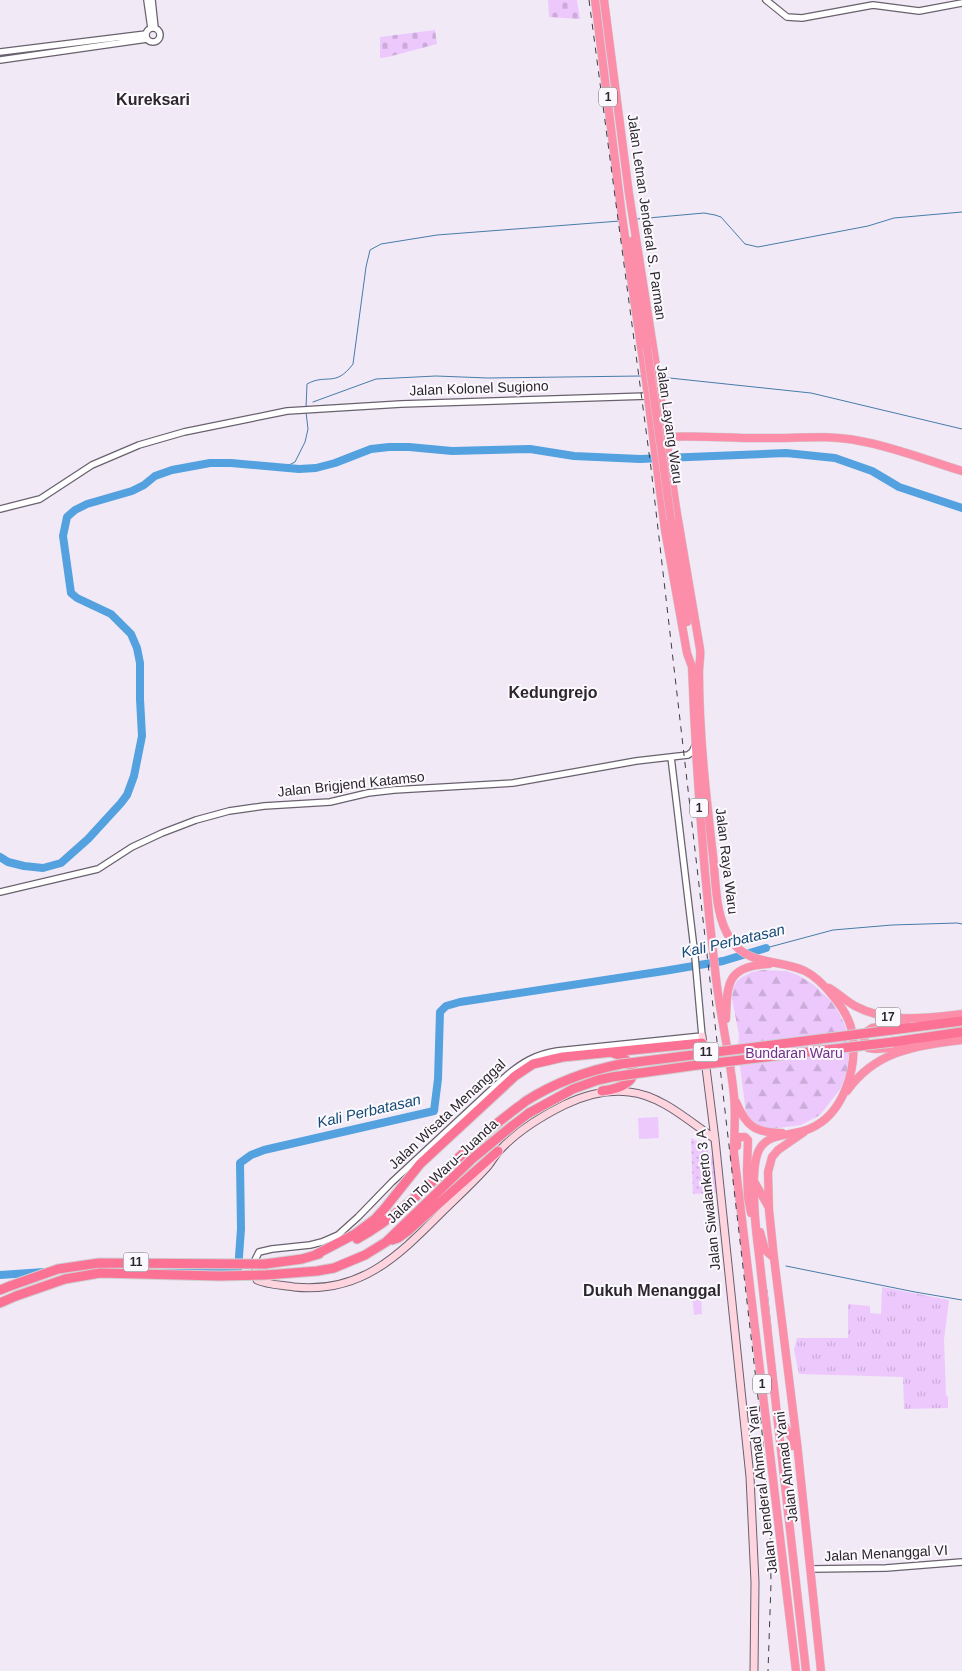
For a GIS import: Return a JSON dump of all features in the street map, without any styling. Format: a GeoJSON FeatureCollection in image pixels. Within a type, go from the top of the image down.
{"type":"FeatureCollection","features":[{"type":"Feature","properties":{"kind":"highway","name":"Jalan Letnan Jenderal S. Parman"},"geometry":{"type":"LineString","coordinates":[[595,0],[620,194],[628,218],[657,372],[667,446]]}},
{"type":"Feature","properties":{"kind":"highway","name":"Jalan Letnan Jenderal S. Parman"},"geometry":{"type":"LineString","coordinates":[[604,0],[629,194]]}},
{"type":"Feature","properties":{"kind":"highway","name":"Jalan Layang Waru"},"geometry":{"type":"LineString","coordinates":[[629,194],[628,218],[671,520],[684,595],[689,612],[696,668]]}},
{"type":"Feature","properties":{"kind":"highway","name":"Jalan Letnan Jenderal S. Parman"},"geometry":{"type":"LineString","coordinates":[[628,218],[653,438]]}},
{"type":"Feature","properties":{"kind":"highway"},"geometry":{"type":"LineString","coordinates":[[663,419],[673,431],[688,436],[759,438],[832,437],[848,439],[873,444],[962,471]]}},
{"type":"Feature","properties":{"kind":"highway"},"geometry":{"type":"LineString","coordinates":[[667,446],[688,436]]}},
{"type":"Feature","properties":{"kind":"highway"},"geometry":{"type":"LineString","coordinates":[[667,446],[688,436]]}},
{"type":"Feature","properties":{"kind":"highway"},"geometry":{"type":"LineString","coordinates":[[653,438],[667,446]]}},
{"type":"Feature","properties":{"kind":"highway","name":"Jalan Raya Waru"},"geometry":{"type":"LineString","coordinates":[[653,438],[667,540],[687,653],[696,668],[705,786],[717,896],[725,930],[732,943],[748,956],[805,971],[823,984],[848,1018],[852,1033],[852,1058],[842,1098],[824,1120],[807,1130],[796,1132]]}},
{"type":"Feature","properties":{"kind":"highway"},"geometry":{"type":"LineString","coordinates":[[655,449],[662,443],[667,446]]}},
{"type":"Feature","properties":{"kind":"highway","name":"Jalan Raya Waru"},"geometry":{"type":"LineString","coordinates":[[667,446],[700,649],[696,668],[696,764],[712,949],[734,1097]]}},
{"type":"Feature","properties":{"kind":"highway"},"geometry":{"type":"LineString","coordinates":[[725,1031],[727,994],[734,975],[739,970],[751,966],[771,964],[784,966]]}},
{"type":"Feature","properties":{"kind":"highway","name":"17"},"geometry":{"type":"LineString","coordinates":[[823,984],[855,1006],[887,1017],[924,1019],[962,1014]]}},
{"type":"Feature","properties":{"kind":"highway"},"geometry":{"type":"LineString","coordinates":[[924,1019],[872,1028],[864,1035],[865,1044],[871,1048],[919,1046],[962,1040]]}},
{"type":"Feature","properties":{"kind":"highway","name":"Jalan Tol Waru–Juanda"},"geometry":{"type":"LineString","coordinates":[[0,1290],[58,1269],[99,1263],[265,1264],[315,1256],[354,1241],[389,1220],[411,1203],[488,1130],[526,1101],[568,1078],[589,1071],[621,1064],[962,1021]]}},
{"type":"Feature","properties":{"kind":"highway","name":"Jalan Tol Waru–Juanda"},"geometry":{"type":"LineString","coordinates":[[0,1303],[65,1279],[100,1274],[219,1276],[299,1273],[334,1268],[365,1255],[386,1242],[472,1159],[512,1126],[529,1113],[572,1089],[612,1077],[962,1032]]}},
{"type":"Feature","properties":{"kind":"highway"},"geometry":{"type":"LineString","coordinates":[[315,1256],[355,1234],[375,1219],[420,1164],[521,1071],[533,1064],[544,1060],[702,1039]]}},
{"type":"Feature","properties":{"kind":"highway"},"geometry":{"type":"LineString","coordinates":[[842,1098],[860,1076],[881,1060],[919,1046]]}},
{"type":"Feature","properties":{"kind":"highway"},"geometry":{"type":"LineString","coordinates":[[602,1091],[621,1086],[629,1081],[632,1075],[632,1068],[627,1059],[608,1052]]}},
{"type":"Feature","properties":{"kind":"highway"},"geometry":{"type":"LineString","coordinates":[[842,1098],[852,1095]]}},
{"type":"Feature","properties":{"kind":"highway","name":"1"},"geometry":{"type":"LineString","coordinates":[[734,1097],[745,1121],[754,1128],[772,1133],[796,1132]]}},
{"type":"Feature","properties":{"kind":"highway","name":"Jalan Jenderal Ahmad Yani"},"geometry":{"type":"LineString","coordinates":[[734,1097],[734,1153],[796,1671]]}},
{"type":"Feature","properties":{"kind":"highway","name":"Jalan Ahmad Yani"},"geometry":{"type":"LineString","coordinates":[[807,1130],[778,1150],[772,1158],[768,1172],[769,1210],[774,1258],[802,1488],[820,1671]]}},
{"type":"Feature","properties":{"kind":"highway","name":"Jalan Jenderal Ahmad Yani"},"geometry":{"type":"LineString","coordinates":[[796,1132],[773,1138],[762,1146],[756,1158],[754,1211],[806,1671]]}},
{"type":"Feature","properties":{"kind":"highway"},"geometry":{"type":"LineString","coordinates":[[738,1175],[737,1140],[743,1136],[747,1138],[749,1143],[746,1161],[748,1197],[756,1223]]}},
{"type":"Feature","properties":{"kind":"highway"},"geometry":{"type":"LineString","coordinates":[[386,1242],[398,1238],[409,1230],[498,1151]]}},
{"type":"Feature","properties":{"kind":"highway"},"geometry":{"type":"LineString","coordinates":[[754,1182],[769,1210]]}},
{"type":"Feature","properties":{"kind":"highway"},"geometry":{"type":"LineString","coordinates":[[754,1211],[765,1250],[774,1258]]}},
{"type":"Feature","properties":{"kind":"highway"},"geometry":{"type":"LineString","coordinates":[[776,1412],[792,1438],[797,1483],[802,1488]]}},
{"type":"Feature","properties":{"kind":"main road","name":"Jalan Siwalankerto 3 A"},"geometry":{"type":"LineString","coordinates":[[702,1039],[715,1139],[753,1511],[755,1582],[754,1671]]}},
{"type":"Feature","properties":{"kind":"main road"},"geometry":{"type":"LineString","coordinates":[[257,1280],[287,1286],[321,1288],[336,1286],[374,1271],[390,1261],[417,1237],[490,1165],[498,1151],[520,1131],[545,1115],[580,1098],[602,1091],[630,1092],[649,1097],[715,1139]]}},
{"type":"Feature","properties":{"kind":"street"},"geometry":{"type":"LineString","coordinates":[[0,52],[84,45],[146,37],[154,42],[160,38],[160,32],[153,28],[147,0]]}},
{"type":"Feature","properties":{"kind":"street"},"geometry":{"type":"LineString","coordinates":[[146,37],[153,28],[152,0]]}},
{"type":"Feature","properties":{"kind":"street"},"geometry":{"type":"LineString","coordinates":[[766,0],[787,17],[802,18],[873,5],[919,11],[962,3]]}},
{"type":"Feature","properties":{"kind":"street"},"geometry":{"type":"LineString","coordinates":[[0,60],[32,56],[84,45]]}},
{"type":"Feature","properties":{"kind":"street"},"geometry":{"type":"LineString","coordinates":[[32,48],[32,56]]}},
{"type":"Feature","properties":{"kind":"street","name":"Jalan Kolonel Sugiono"},"geometry":{"type":"LineString","coordinates":[[0,510],[40,499],[92,465],[139,444],[184,432],[303,409],[648,396]]}},
{"type":"Feature","properties":{"kind":"street"},"geometry":{"type":"LineString","coordinates":[[695,746],[688,755],[693,758],[696,764]]}},
{"type":"Feature","properties":{"kind":"street","name":"Jalan Brigjend Katamso"},"geometry":{"type":"LineString","coordinates":[[0,892],[98,869],[127,850],[162,833],[196,820],[229,811],[264,806],[330,802],[368,793],[394,790],[513,783],[636,761],[688,755]]}},
{"type":"Feature","properties":{"kind":"street","name":"Jalan Siwalankerto 3 A"},"geometry":{"type":"LineString","coordinates":[[671,757],[695,957],[702,1039]]}},
{"type":"Feature","properties":{"kind":"street","name":"Jalan Wisata Menanggal"},"geometry":{"type":"LineString","coordinates":[[257,1280],[255,1260],[260,1252],[310,1245],[338,1235],[505,1076],[525,1061],[557,1050],[702,1039]]}},
{"type":"Feature","properties":{"kind":"street","name":"Jalan Menanggal VI"},"geometry":{"type":"LineString","coordinates":[[811,1569],[886,1568],[962,1562]]}},
{"type":"Feature","properties":{"kind":"green space"},"geometry":{"type":"Polygon","coordinates":[[[548,0],[577,0],[580,19],[549,17],[548,0]]]}},
{"type":"Feature","properties":{"kind":"green space"},"geometry":{"type":"Polygon","coordinates":[[[435,30],[437,44],[380,58],[380,37],[435,30]]]}},
{"type":"Feature","properties":{"kind":"green space","name":"Bundaran Waru"},"geometry":{"type":"Polygon","coordinates":[[[763,970],[786,971],[798,975],[814,985],[831,1001],[846,1027],[849,1053],[847,1071],[841,1088],[820,1115],[801,1125],[770,1129],[754,1125],[746,1113],[738,1051],[739,1035],[732,999],[733,988],[742,977],[752,972],[763,970]]]}},
{"type":"Feature","properties":{"kind":"green space"},"geometry":{"type":"Polygon","coordinates":[[[658,1117],[659,1138],[639,1139],[638,1118],[658,1117]]]}},
{"type":"Feature","properties":{"kind":"green space"},"geometry":{"type":"Polygon","coordinates":[[[691,1138],[700,1143],[711,1154],[715,1167],[717,1193],[693,1194],[691,1138]]]}},
{"type":"Feature","properties":{"kind":"green space"},"geometry":{"type":"Polygon","coordinates":[[[882,1287],[949,1300],[944,1340],[948,1408],[904,1409],[903,1377],[799,1374],[794,1350],[797,1338],[848,1338],[848,1304],[870,1306],[870,1313],[881,1314],[882,1287]]]}},
{"type":"Feature","properties":{"kind":"green space"},"geometry":{"type":"Polygon","coordinates":[[[701,1294],[702,1314],[694,1315],[692,1295],[701,1294]]]}},
{"type":"Feature","properties":{"kind":"waterway"},"geometry":{"type":"LineString","coordinates":[[637,219],[704,213],[715,215],[721,217],[745,244],[758,247],[868,226],[894,218],[962,212]]}},
{"type":"Feature","properties":{"kind":"waterway"},"geometry":{"type":"LineString","coordinates":[[306,408],[307,384],[341,376],[353,364],[370,250],[381,244],[437,235],[620,221]]}},
{"type":"Feature","properties":{"kind":"waterway"},"geometry":{"type":"LineString","coordinates":[[313,402],[376,379],[436,376],[488,378],[641,376]]}},
{"type":"Feature","properties":{"kind":"waterway"},"geometry":{"type":"LineString","coordinates":[[660,377],[811,393],[962,429]]}},
{"type":"Feature","properties":{"kind":"waterway"},"geometry":{"type":"LineString","coordinates":[[283,468],[295,462],[305,442],[308,429],[306,412]]}},
{"type":"Feature","properties":{"kind":"waterway"},"geometry":{"type":"LineString","coordinates":[[0,857],[8,862],[43,868],[61,863],[88,839],[127,795],[134,776],[142,736],[140,663],[137,648],[131,634],[111,614],[77,598],[71,593],[63,536],[67,517],[75,510],[87,504],[132,491],[144,485],[155,476],[172,470],[210,463],[299,469],[316,468],[371,449],[389,447],[452,451],[530,449],[574,456],[640,459],[786,453],[835,458],[872,471],[899,487],[962,508]]}},
{"type":"Feature","properties":{"kind":"waterway","name":"Kali Perbatasan"},"geometry":{"type":"LineString","coordinates":[[766,948],[833,930],[892,925],[962,924]]}},
{"type":"Feature","properties":{"kind":"waterway","name":"Kali Perbatasan"},"geometry":{"type":"LineString","coordinates":[[165,1268],[238,1270],[241,1229],[240,1163],[251,1155],[264,1150],[434,1111],[438,1079],[440,1012],[446,1006],[460,1002],[723,961],[766,948]]}},
{"type":"Feature","properties":{"kind":"waterway"},"geometry":{"type":"LineString","coordinates":[[786,1266],[962,1300]]}},
{"type":"Feature","properties":{"kind":"waterway","name":"Kali Perbatasan"},"geometry":{"type":"LineString","coordinates":[[75,1270],[144,1267]]}},
{"type":"Feature","properties":{"kind":"waterway","name":"Kali Perbatasan"},"geometry":{"type":"LineString","coordinates":[[0,1275],[44,1272]]}},
{"type":"Feature","properties":{"kind":"waterway"},"geometry":{"type":"LineString","coordinates":[[767,1290],[771,1328]]}},
{"type":"Feature","properties":{"kind":"railway"},"geometry":{"type":"LineString","coordinates":[[589,0],[651,468],[762,1432],[770,1524],[771,1583],[768,1671]]}},
{"type":"Feature","properties":{"kind":"district","name":"Kureksari"},"geometry":{"type":"Point","coordinates":[153,99]}},
{"type":"Feature","properties":{"kind":"district","name":"Kedungrejo"},"geometry":{"type":"Point","coordinates":[553,692]}},
{"type":"Feature","properties":{"kind":"district","name":"Dukuh Menanggal"},"geometry":{"type":"Point","coordinates":[652,1290]}}]}
